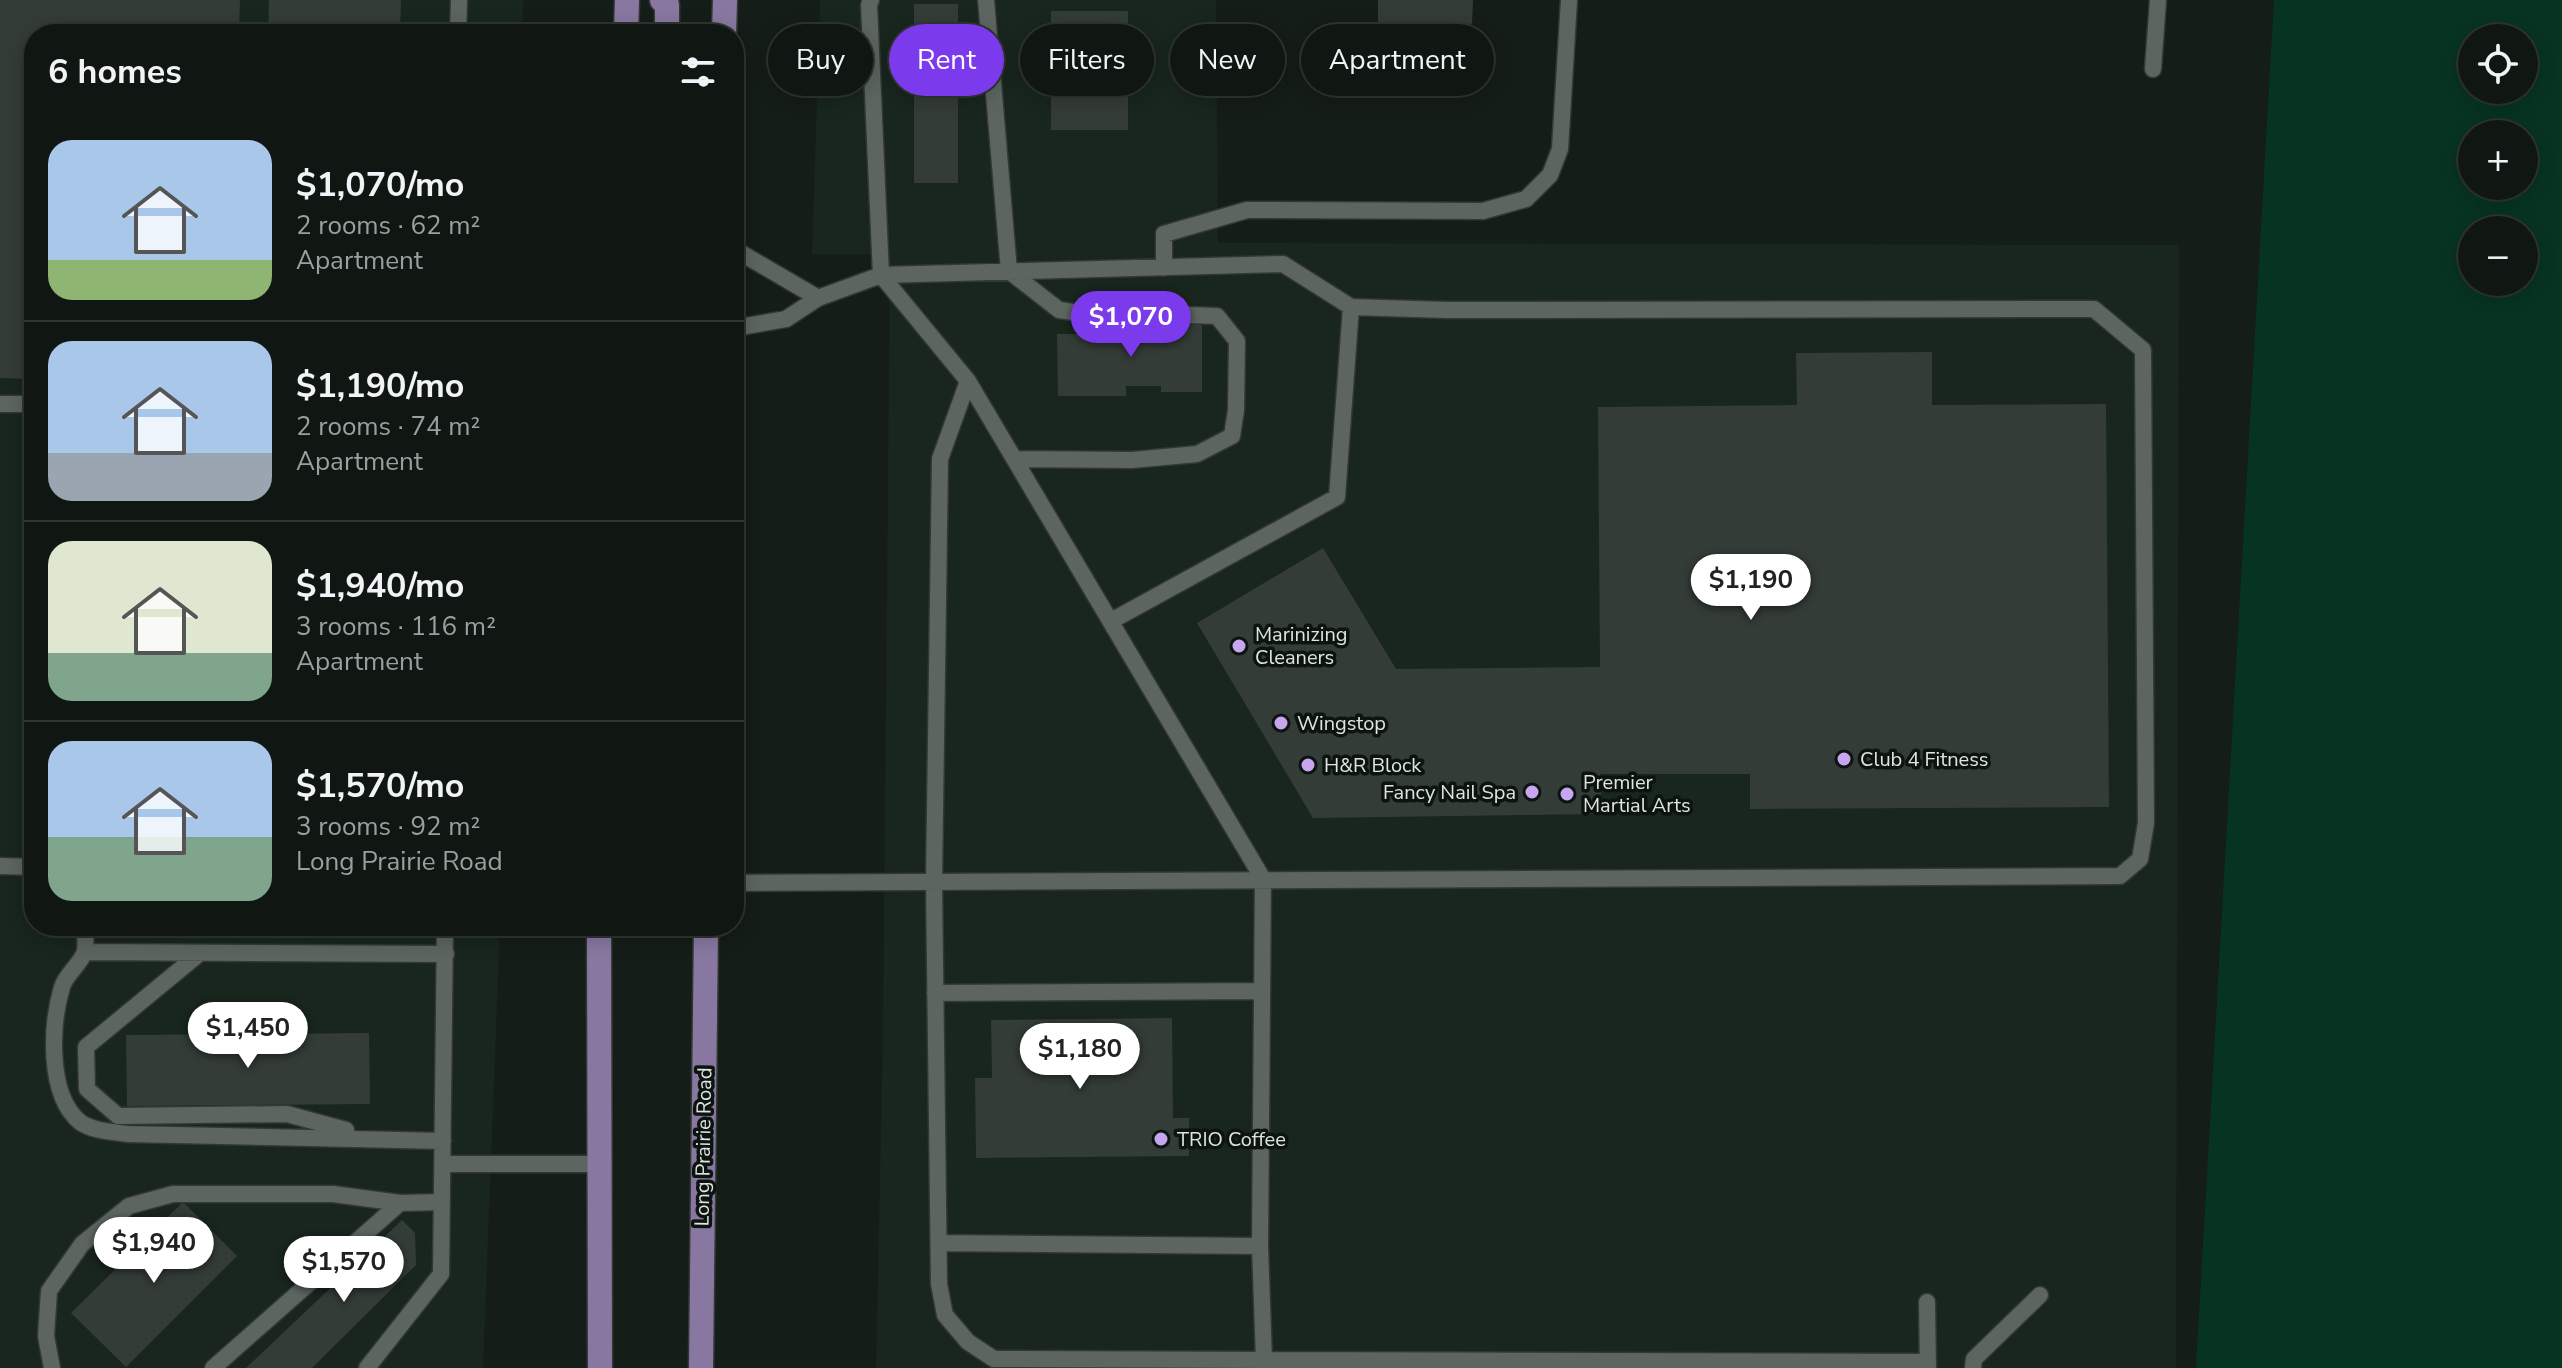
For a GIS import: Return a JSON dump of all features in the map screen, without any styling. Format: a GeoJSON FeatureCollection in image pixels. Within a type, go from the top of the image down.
{"type":"FeatureCollection","features":[{"type":"Feature","properties":{"kind":"main road"},"geometry":{"type":"LineString","coordinates":[[626,24],[627,0]]}},
{"type":"Feature","properties":{"kind":"main road"},"geometry":{"type":"LineString","coordinates":[[662,0],[667,5],[667,24]]}},
{"type":"Feature","properties":{"kind":"main road"},"geometry":{"type":"LineString","coordinates":[[724,24],[725,0]]}},
{"type":"Feature","properties":{"kind":"main road"},"geometry":{"type":"LineString","coordinates":[[599,936],[600,1368]]}},
{"type":"Feature","properties":{"kind":"main road","name":"Long Prairie Road"},"geometry":{"type":"LineString","coordinates":[[701,1368],[706,936]]}},
{"type":"Feature","properties":{"kind":"lane"},"geometry":{"type":"LineString","coordinates":[[458,24],[459,0]]}},
{"type":"Feature","properties":{"kind":"lane"},"geometry":{"type":"LineString","coordinates":[[871,0],[881,275],[968,381],[1263,879],[1260,1246],[1264,1360]]}},
{"type":"Feature","properties":{"kind":"lane"},"geometry":{"type":"LineString","coordinates":[[986,0],[1009,271],[1059,310],[1100,316],[1217,316],[1237,341],[1236,410],[1232,436],[1197,454],[1132,460],[1016,459]]}},
{"type":"Feature","properties":{"kind":"lane"},"geometry":{"type":"LineString","coordinates":[[1164,268],[1164,234],[1247,210],[1483,211],[1526,199],[1550,175],[1560,149],[1569,0]]}},
{"type":"Feature","properties":{"kind":"lane"},"geometry":{"type":"LineString","coordinates":[[2153,69],[2158,0]]}},
{"type":"Feature","properties":{"kind":"lane"},"geometry":{"type":"LineString","coordinates":[[744,255],[818,298]]}},
{"type":"Feature","properties":{"kind":"lane"},"geometry":{"type":"LineString","coordinates":[[744,326],[786,319],[818,298],[881,275],[1283,264],[1351,307],[1447,310],[2094,309],[2143,350],[2146,823],[2140,859],[2120,876],[744,883]]}},
{"type":"Feature","properties":{"kind":"lane"},"geometry":{"type":"LineString","coordinates":[[1111,621],[1337,497],[1351,307]]}},
{"type":"Feature","properties":{"kind":"lane"},"geometry":{"type":"LineString","coordinates":[[968,381],[940,459],[934,882],[939,1284],[945,1315],[968,1342],[994,1359],[1928,1365],[1927,1302]]}},
{"type":"Feature","properties":{"kind":"lane"},"geometry":{"type":"LineString","coordinates":[[0,404],[24,404]]}},
{"type":"Feature","properties":{"kind":"lane"},"geometry":{"type":"LineString","coordinates":[[0,866],[24,867]]}},
{"type":"Feature","properties":{"kind":"lane"},"geometry":{"type":"LineString","coordinates":[[85,936],[85,952],[63,983],[54,1018],[55,1056],[61,1095],[81,1122],[104,1131],[128,1134],[372,1137],[443,1141]]}},
{"type":"Feature","properties":{"kind":"lane"},"geometry":{"type":"LineString","coordinates":[[367,1368],[441,1274],[445,936]]}},
{"type":"Feature","properties":{"kind":"lane"},"geometry":{"type":"LineString","coordinates":[[85,952],[446,954]]}},
{"type":"Feature","properties":{"kind":"lane"},"geometry":{"type":"LineString","coordinates":[[200,953],[86,1047],[87,1089],[118,1116],[287,1114],[372,1137]]}},
{"type":"Feature","properties":{"kind":"lane"},"geometry":{"type":"LineString","coordinates":[[935,993],[1262,991]]}},
{"type":"Feature","properties":{"kind":"lane"},"geometry":{"type":"LineString","coordinates":[[443,1164],[600,1164]]}},
{"type":"Feature","properties":{"kind":"lane"},"geometry":{"type":"LineString","coordinates":[[52,1368],[46,1336],[49,1291],[82,1244],[129,1206],[173,1194],[333,1194],[400,1203],[442,1202]]}},
{"type":"Feature","properties":{"kind":"lane"},"geometry":{"type":"LineString","coordinates":[[213,1368],[400,1203]]}},
{"type":"Feature","properties":{"kind":"lane"},"geometry":{"type":"LineString","coordinates":[[939,1243],[1260,1246]]}},
{"type":"Feature","properties":{"kind":"lane"},"geometry":{"type":"LineString","coordinates":[[1973,1368],[1974,1359],[2040,1295]]}},
{"type":"Feature","properties":{"kind":"shaded area"},"geometry":{"type":"Polygon","coordinates":[[[0,0],[523,0],[522,24],[24,24],[24,936],[500,936],[483,1368],[0,1368],[0,0]]]}},
{"type":"Feature","properties":{"kind":"shaded area"},"geometry":{"type":"Polygon","coordinates":[[[820,0],[1216,0],[1216,24],[1170,24],[1170,96],[1217,96],[1218,243],[2179,245],[2176,1368],[876,1368],[883,1032],[890,255],[812,254],[817,96],[873,96],[873,24],[819,24],[820,0]]]}},
{"type":"Feature","properties":{"kind":"green space"},"geometry":{"type":"Polygon","coordinates":[[[2274,0],[2562,0],[2562,1368],[2196,1368],[2274,0]]]}},
{"type":"Feature","properties":{"kind":"building"},"geometry":{"type":"Polygon","coordinates":[[[0,0],[240,0],[239,24],[24,24],[24,379],[0,378],[0,0]]]}},
{"type":"Feature","properties":{"kind":"building"},"geometry":{"type":"Polygon","coordinates":[[[269,0],[401,0],[400,24],[268,24],[269,0]]]}},
{"type":"Feature","properties":{"kind":"building"},"geometry":{"type":"Polygon","coordinates":[[[1378,0],[1473,0],[1472,24],[1378,23],[1378,0]]]}},
{"type":"Feature","properties":{"kind":"building"},"geometry":{"type":"Polygon","coordinates":[[[914,4],[958,4],[958,24],[914,24],[914,4]]]}},
{"type":"Feature","properties":{"kind":"building"},"geometry":{"type":"Polygon","coordinates":[[[1051,11],[1128,11],[1128,24],[1051,24],[1051,11]]]}},
{"type":"Feature","properties":{"kind":"building"},"geometry":{"type":"Polygon","coordinates":[[[914,96],[958,96],[958,183],[914,183],[914,96]]]}},
{"type":"Feature","properties":{"kind":"building"},"geometry":{"type":"Polygon","coordinates":[[[1051,96],[1128,96],[1128,130],[1051,130],[1051,96]]]}},
{"type":"Feature","properties":{"kind":"building"},"geometry":{"type":"Polygon","coordinates":[[[1097,323],[1202,323],[1202,392],[1161,392],[1161,386],[1126,386],[1126,396],[1058,396],[1057,334],[1097,334],[1097,323]]]}},
{"type":"Feature","properties":{"kind":"building"},"geometry":{"type":"Polygon","coordinates":[[[1932,352],[1932,405],[2106,404],[2109,807],[1750,809],[1750,774],[1600,774],[1602,814],[1313,818],[1197,623],[1323,548],[1396,669],[1600,667],[1598,407],[1797,405],[1796,353],[1932,352]]]}},
{"type":"Feature","properties":{"kind":"building"},"geometry":{"type":"Polygon","coordinates":[[[1172,1018],[1173,1118],[1189,1118],[1189,1156],[976,1158],[975,1078],[992,1078],[991,1020],[1172,1018]]]}},
{"type":"Feature","properties":{"kind":"building"},"geometry":{"type":"Polygon","coordinates":[[[369,1033],[370,1104],[127,1106],[126,1035],[369,1033]]]}},
{"type":"Feature","properties":{"kind":"building"},"geometry":{"type":"Polygon","coordinates":[[[183,1202],[237,1256],[126,1367],[71,1313],[183,1202]]]}},
{"type":"Feature","properties":{"kind":"building"},"geometry":{"type":"Polygon","coordinates":[[[402,1220],[415,1233],[416,1265],[312,1368],[246,1368],[402,1220]]]}},
{"type":"Feature","properties":{"kind":"place","name":"Marinizing Cleaners"},"geometry":{"type":"Point","coordinates":[1239,646]}},
{"type":"Feature","properties":{"kind":"place","name":"Wingstop"},"geometry":{"type":"Point","coordinates":[1281,723]}},
{"type":"Feature","properties":{"kind":"place","name":"Club 4 Fitness"},"geometry":{"type":"Point","coordinates":[1844,759]}},
{"type":"Feature","properties":{"kind":"place","name":"H&R Block"},"geometry":{"type":"Point","coordinates":[1308,765]}},
{"type":"Feature","properties":{"kind":"place","name":"Fancy Nail Spa"},"geometry":{"type":"Point","coordinates":[1532,792]}},
{"type":"Feature","properties":{"kind":"place","name":"Premier Martial Arts"},"geometry":{"type":"Point","coordinates":[1567,794]}},
{"type":"Feature","properties":{"kind":"place","name":"TRIO Coffee"},"geometry":{"type":"Point","coordinates":[1161,1139]}}]}
